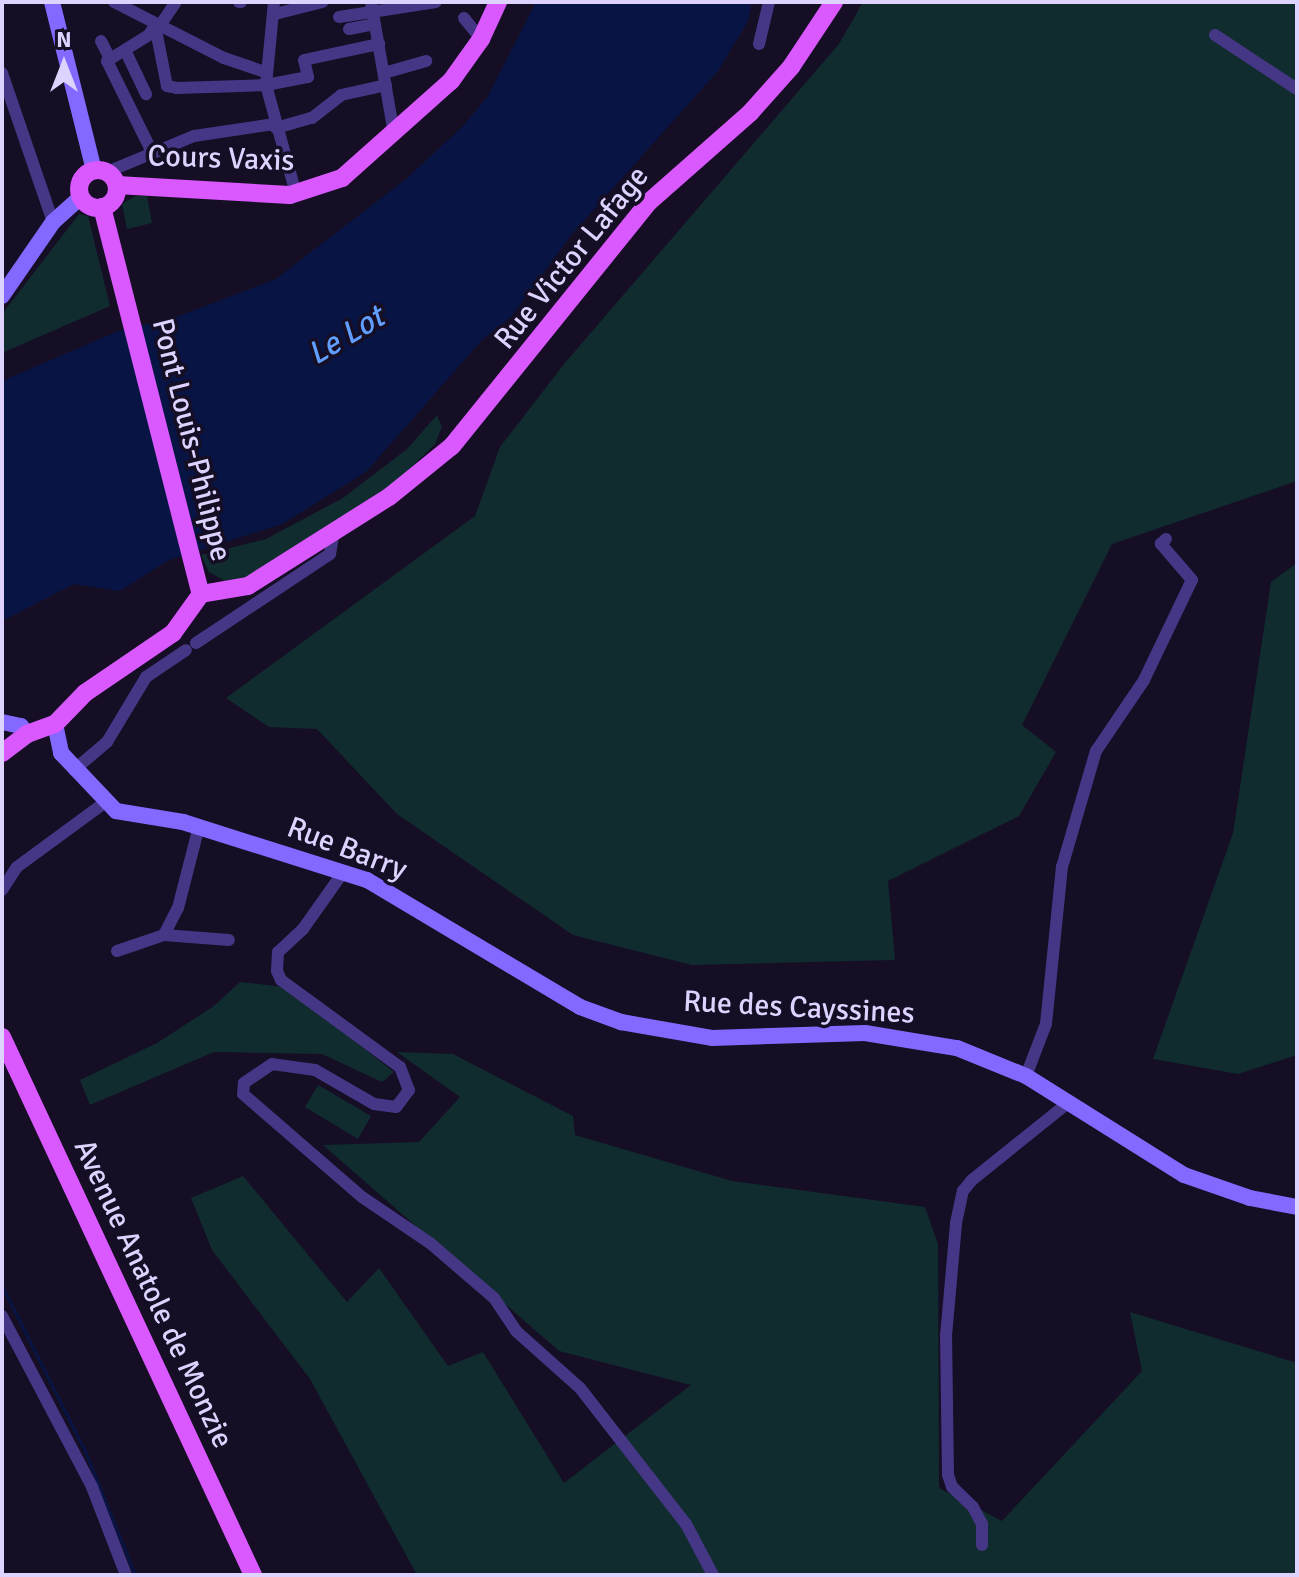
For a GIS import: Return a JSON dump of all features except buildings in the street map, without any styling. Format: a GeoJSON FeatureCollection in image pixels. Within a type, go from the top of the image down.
{"type":"FeatureCollection","features":[{"type":"Feature","properties":{"kind":"main road","name":"Cours Vaxis"},"geometry":{"type":"LineString","coordinates":[[106,176],[296,194],[322,187],[342,178],[451,81],[481,39],[498,2]]}},
{"type":"Feature","properties":{"kind":"main road","name":"Rue Victor Lafage"},"geometry":{"type":"LineString","coordinates":[[201,594],[248,586],[411,482],[452,446],[649,202],[750,113],[791,67],[834,2]]}},
{"type":"Feature","properties":{"kind":"main road"},"geometry":{"type":"LineString","coordinates":[[106,176],[112,201],[102,207],[81,197],[81,181],[106,176]]}},
{"type":"Feature","properties":{"kind":"main road","name":"Pont Louis-Philippe"},"geometry":{"type":"LineString","coordinates":[[102,207],[201,594]]}},
{"type":"Feature","properties":{"kind":"main road"},"geometry":{"type":"LineString","coordinates":[[2,753],[27,734],[55,724],[78,699],[173,633],[201,594]]}},
{"type":"Feature","properties":{"kind":"main road","name":"Avenue Anatole de Monzie"},"geometry":{"type":"LineString","coordinates":[[2,1037],[253,1575]]}},
{"type":"Feature","properties":{"kind":"street"},"geometry":{"type":"LineString","coordinates":[[52,2],[106,176],[151,150],[194,136],[312,118],[341,95],[426,61]]}},
{"type":"Feature","properties":{"kind":"street"},"geometry":{"type":"LineString","coordinates":[[114,2],[130,6],[157,26],[265,78]]}},
{"type":"Feature","properties":{"kind":"street"},"geometry":{"type":"LineString","coordinates":[[110,59],[157,26],[176,2]]}},
{"type":"Feature","properties":{"kind":"street"},"geometry":{"type":"LineString","coordinates":[[296,194],[275,126],[265,78],[275,8],[322,2]]}},
{"type":"Feature","properties":{"kind":"street"},"geometry":{"type":"LineString","coordinates":[[339,17],[372,6],[436,2]]}},
{"type":"Feature","properties":{"kind":"street"},"geometry":{"type":"LineString","coordinates":[[759,44],[769,2]]}},
{"type":"Feature","properties":{"kind":"street"},"geometry":{"type":"LineString","coordinates":[[372,6],[394,134]]}},
{"type":"Feature","properties":{"kind":"street"},"geometry":{"type":"LineString","coordinates":[[464,18],[481,39]]}},
{"type":"Feature","properties":{"kind":"street"},"geometry":{"type":"LineString","coordinates":[[349,29],[375,24]]}},
{"type":"Feature","properties":{"kind":"street"},"geometry":{"type":"LineString","coordinates":[[157,26],[167,86],[308,77],[304,60],[379,44]]}},
{"type":"Feature","properties":{"kind":"street"},"geometry":{"type":"LineString","coordinates":[[1215,35],[1297,89]]}},
{"type":"Feature","properties":{"kind":"street"},"geometry":{"type":"LineString","coordinates":[[101,41],[128,110],[151,150]]}},
{"type":"Feature","properties":{"kind":"street"},"geometry":{"type":"LineString","coordinates":[[125,50],[146,94]]}},
{"type":"Feature","properties":{"kind":"street"},"geometry":{"type":"LineString","coordinates":[[2,73],[53,222]]}},
{"type":"Feature","properties":{"kind":"street"},"geometry":{"type":"LineString","coordinates":[[2,296],[53,222],[81,197]]}},
{"type":"Feature","properties":{"kind":"street"},"geometry":{"type":"LineString","coordinates":[[74,770],[107,742],[146,677],[330,554],[334,531]]}},
{"type":"Feature","properties":{"kind":"street"},"geometry":{"type":"LineString","coordinates":[[1026,1076],[1046,1024],[1062,867],[1096,751],[1144,680],[1192,580],[1161,544],[1166,539]]}},
{"type":"Feature","properties":{"kind":"street"},"geometry":{"type":"LineString","coordinates":[[2,722],[21,726],[27,734]]}},
{"type":"Feature","properties":{"kind":"street"},"geometry":{"type":"LineString","coordinates":[[2,890],[17,867],[104,803],[61,753],[55,724]]}},
{"type":"Feature","properties":{"kind":"street","name":"Rue Barry"},"geometry":{"type":"LineString","coordinates":[[104,803],[131,815],[199,826],[344,871],[397,896],[526,976]]}},
{"type":"Feature","properties":{"kind":"street"},"geometry":{"type":"LineString","coordinates":[[164,935],[178,908],[199,826]]}},
{"type":"Feature","properties":{"kind":"street"},"geometry":{"type":"LineString","coordinates":[[344,871],[303,929],[278,952],[277,971],[281,980],[400,1067],[409,1090],[396,1107],[374,1104],[315,1070],[272,1064],[244,1083],[243,1094],[362,1197],[430,1243],[494,1298],[516,1331],[580,1388],[686,1524],[713,1575]]}},
{"type":"Feature","properties":{"kind":"street"},"geometry":{"type":"LineString","coordinates":[[117,951],[164,935],[229,940]]}},
{"type":"Feature","properties":{"kind":"street","name":"Rue des Cayssines"},"geometry":{"type":"LineString","coordinates":[[526,976],[580,1007],[621,1022],[712,1038],[865,1033],[968,1052],[1026,1076],[1184,1175],[1250,1198],[1297,1207]]}},
{"type":"Feature","properties":{"kind":"street"},"geometry":{"type":"LineString","coordinates":[[982,1545],[982,1524],[948,1475],[946,1336],[956,1223],[963,1191],[972,1180],[1069,1102]]}},
{"type":"Feature","properties":{"kind":"street"},"geometry":{"type":"LineString","coordinates":[[2,1316],[92,1487],[126,1575]]}},
{"type":"Feature","properties":{"kind":"green space"},"geometry":{"type":"Polygon","coordinates":[[[863,2],[1297,2],[1297,481],[1112,544],[1022,725],[1056,752],[1019,816],[888,881],[895,960],[692,965],[573,935],[397,814],[317,729],[269,727],[226,698],[475,516],[500,447],[564,364],[839,44],[863,2]]]}},
{"type":"Feature","properties":{"kind":"green space"},"geometry":{"type":"Polygon","coordinates":[[[135,196],[147,196],[152,223],[127,229],[122,204],[135,196]]]}},
{"type":"Feature","properties":{"kind":"green space"},"geometry":{"type":"Polygon","coordinates":[[[79,214],[88,216],[110,306],[2,353],[2,314],[79,214]]]}},
{"type":"Feature","properties":{"kind":"green space"},"geometry":{"type":"Polygon","coordinates":[[[437,415],[442,427],[435,444],[392,486],[244,578],[225,581],[209,572],[201,555],[266,539],[343,498],[407,449],[437,415]]]}},
{"type":"Feature","properties":{"kind":"green space"},"geometry":{"type":"Polygon","coordinates":[[[1297,563],[1297,1055],[1238,1074],[1153,1059],[1233,833],[1271,582],[1297,563]]]}},
{"type":"Feature","properties":{"kind":"green space"},"geometry":{"type":"Polygon","coordinates":[[[240,982],[285,987],[394,1072],[382,1082],[322,1054],[214,1052],[90,1105],[80,1080],[157,1043],[214,1006],[240,982]]]}},
{"type":"Feature","properties":{"kind":"green space"},"geometry":{"type":"Polygon","coordinates":[[[397,1052],[453,1054],[573,1116],[575,1135],[732,1181],[925,1207],[938,1244],[939,1488],[1002,1521],[1142,1371],[1130,1312],[1297,1363],[1297,1575],[417,1575],[310,1379],[212,1250],[191,1198],[243,1176],[347,1302],[379,1268],[448,1366],[483,1352],[564,1483],[691,1385],[559,1351],[323,1145],[419,1142],[460,1097],[397,1052]]]}},
{"type":"Feature","properties":{"kind":"green space"},"geometry":{"type":"Polygon","coordinates":[[[318,1085],[371,1116],[358,1139],[305,1107],[318,1085]]]}},
{"type":"Feature","properties":{"kind":"water","name":"Le Lot"},"geometry":{"type":"Polygon","coordinates":[[[536,2],[752,2],[748,21],[718,71],[572,234],[511,317],[481,341],[366,472],[282,524],[169,560],[120,591],[74,584],[2,621],[2,381],[116,332],[179,316],[276,279],[406,179],[462,127],[488,96],[536,2]]]}},
{"type":"Feature","properties":{"kind":"waterway"},"geometry":{"type":"LineString","coordinates":[[2,1286],[85,1451],[135,1575]]}}]}
